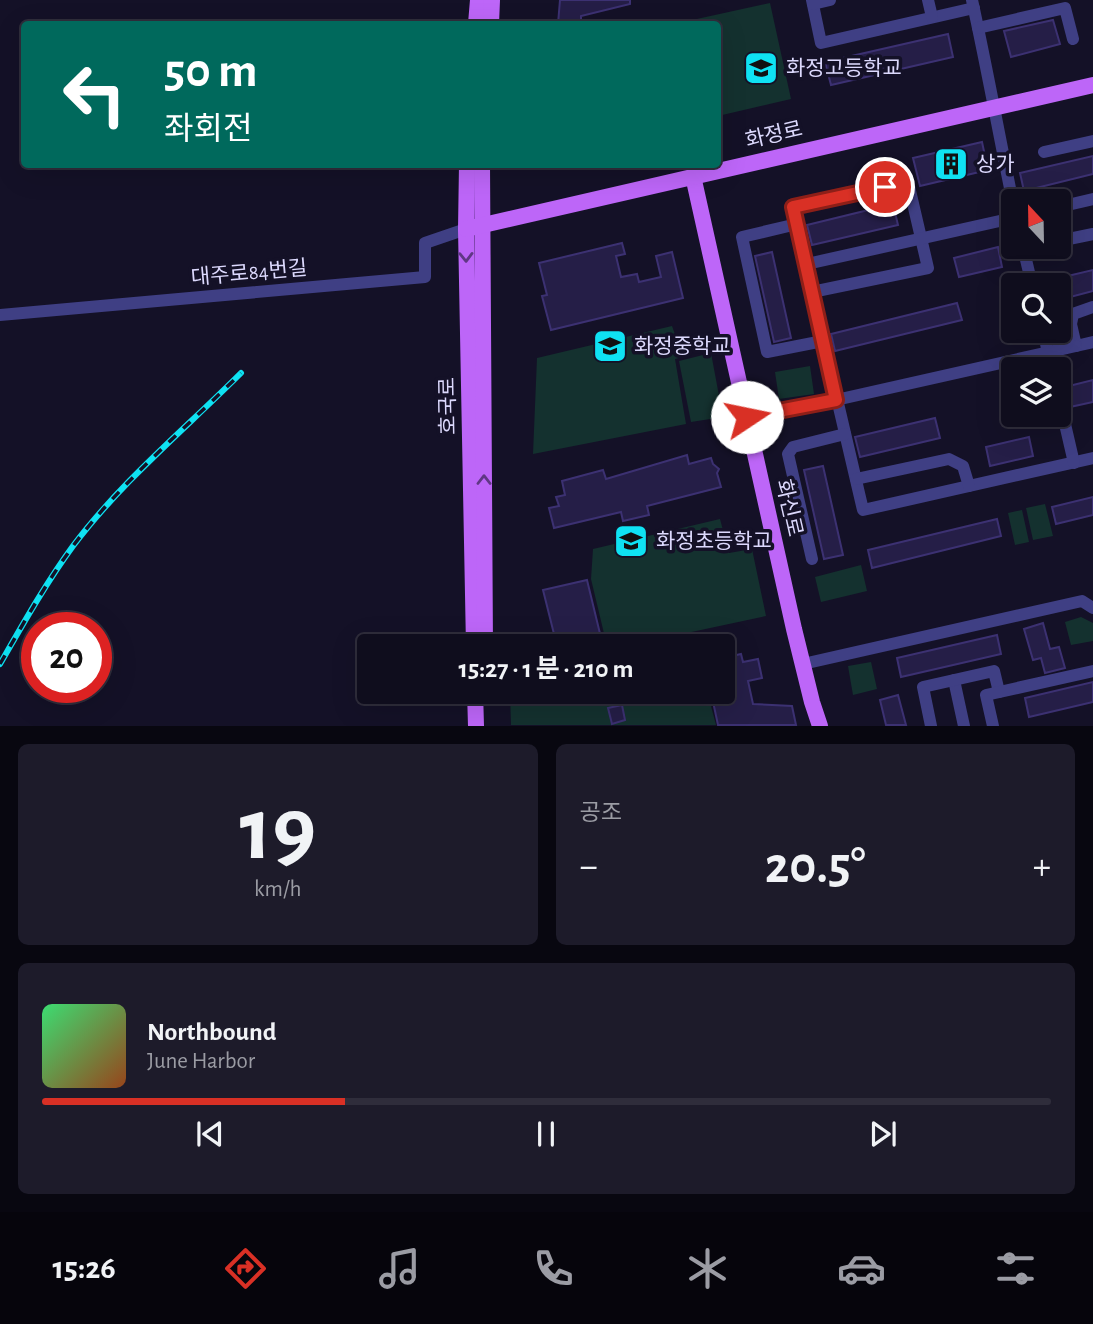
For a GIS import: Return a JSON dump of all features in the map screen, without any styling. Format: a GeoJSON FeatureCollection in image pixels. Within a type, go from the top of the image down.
{"type":"FeatureCollection","features":[{"type":"Feature","properties":{"kind":"main road"},"geometry":{"type":"LineString","coordinates":[[476,21],[478,0]]}},
{"type":"Feature","properties":{"kind":"main road"},"geometry":{"type":"LineString","coordinates":[[491,21],[492,0]]}},
{"type":"Feature","properties":{"kind":"main road","name":"화정로"},"geometry":{"type":"LineString","coordinates":[[474,227],[1093,85]]}},
{"type":"Feature","properties":{"kind":"main road","name":"호국로"},"geometry":{"type":"LineString","coordinates":[[467,168],[474,227],[485,634]]}},
{"type":"Feature","properties":{"kind":"main road","name":"호국로"},"geometry":{"type":"LineString","coordinates":[[474,634],[474,227],[481,168]]}},
{"type":"Feature","properties":{"kind":"main road","name":"화신로"},"geometry":{"type":"LineString","coordinates":[[693,176],[811,702],[820,726]]}},
{"type":"Feature","properties":{"kind":"main road"},"geometry":{"type":"LineString","coordinates":[[475,704],[476,726]]}},
{"type":"Feature","properties":{"kind":"main road"},"geometry":{"type":"LineString","coordinates":[[486,704],[487,726]]}},
{"type":"Feature","properties":{"kind":"street"},"geometry":{"type":"LineString","coordinates":[[830,0],[812,2],[821,43],[932,17],[973,4],[1010,189]]}},
{"type":"Feature","properties":{"kind":"street"},"geometry":{"type":"LineString","coordinates":[[928,0],[932,17]]}},
{"type":"Feature","properties":{"kind":"street"},"geometry":{"type":"LineString","coordinates":[[978,29],[1046,6],[1065,8],[1073,39]]}},
{"type":"Feature","properties":{"kind":"street"},"geometry":{"type":"LineString","coordinates":[[1044,152],[1093,141]]}},
{"type":"Feature","properties":{"kind":"street"},"geometry":{"type":"LineString","coordinates":[[812,292],[928,268],[908,182],[793,207],[836,400],[863,510],[1093,458]]}},
{"type":"Feature","properties":{"kind":"street"},"geometry":{"type":"LineString","coordinates":[[1071,204],[1093,199]]}},
{"type":"Feature","properties":{"kind":"street"},"geometry":{"type":"LineString","coordinates":[[807,264],[1001,221]]}},
{"type":"Feature","properties":{"kind":"street"},"geometry":{"type":"LineString","coordinates":[[797,224],[742,237],[767,352],[823,341]]}},
{"type":"Feature","properties":{"kind":"street","name":"대주로84번길"},"geometry":{"type":"LineString","coordinates":[[0,315],[425,277],[425,243],[474,227]]}},
{"type":"Feature","properties":{"kind":"street"},"geometry":{"type":"LineString","coordinates":[[1071,238],[1093,233]]}},
{"type":"Feature","properties":{"kind":"street"},"geometry":{"type":"LineString","coordinates":[[1076,346],[1071,324],[1073,314],[1093,307]]}},
{"type":"Feature","properties":{"kind":"street"},"geometry":{"type":"LineString","coordinates":[[747,417],[836,400],[1093,342]]}},
{"type":"Feature","properties":{"kind":"street"},"geometry":{"type":"LineString","coordinates":[[1046,343],[1049,357]]}},
{"type":"Feature","properties":{"kind":"street"},"geometry":{"type":"LineString","coordinates":[[1066,427],[1074,463]]}},
{"type":"Feature","properties":{"kind":"street"},"geometry":{"type":"LineString","coordinates":[[812,559],[788,454],[793,447],[845,434]]}},
{"type":"Feature","properties":{"kind":"street"},"geometry":{"type":"LineString","coordinates":[[856,479],[949,459],[963,466],[969,486]]}},
{"type":"Feature","properties":{"kind":"street"},"geometry":{"type":"LineString","coordinates":[[803,664],[1082,601],[1093,608]]}},
{"type":"Feature","properties":{"kind":"street"},"geometry":{"type":"LineString","coordinates":[[931,726],[923,687],[994,671],[999,692]]}},
{"type":"Feature","properties":{"kind":"street"},"geometry":{"type":"LineString","coordinates":[[993,726],[985,695],[1093,671]]}},
{"type":"Feature","properties":{"kind":"street"},"geometry":{"type":"LineString","coordinates":[[954,680],[964,726]]}},
{"type":"Feature","properties":{"kind":"green space"},"geometry":{"type":"Polygon","coordinates":[[[770,3],[791,99],[721,115],[721,21],[688,21],[770,3]]]}},
{"type":"Feature","properties":{"kind":"green space"},"geometry":{"type":"Polygon","coordinates":[[[672,326],[683,357],[675,359],[686,424],[533,454],[537,358],[672,326]]]}},
{"type":"Feature","properties":{"kind":"green space"},"geometry":{"type":"Polygon","coordinates":[[[711,353],[723,417],[691,422],[679,361],[711,353]]]}},
{"type":"Feature","properties":{"kind":"green space"},"geometry":{"type":"Polygon","coordinates":[[[810,366],[814,394],[779,399],[775,372],[810,366]]]}},
{"type":"Feature","properties":{"kind":"green space"},"geometry":{"type":"Polygon","coordinates":[[[1045,504],[1053,536],[1033,540],[1026,508],[1045,504]]]}},
{"type":"Feature","properties":{"kind":"green space"},"geometry":{"type":"Polygon","coordinates":[[[1022,510],[1029,542],[1015,545],[1008,513],[1022,510]]]}},
{"type":"Feature","properties":{"kind":"green space"},"geometry":{"type":"Polygon","coordinates":[[[720,519],[729,553],[752,549],[766,616],[682,634],[604,634],[591,579],[593,549],[720,519]]]}},
{"type":"Feature","properties":{"kind":"green space"},"geometry":{"type":"Polygon","coordinates":[[[861,565],[867,591],[821,602],[815,577],[861,565]]]}},
{"type":"Feature","properties":{"kind":"green space"},"geometry":{"type":"Polygon","coordinates":[[[1081,617],[1093,623],[1093,641],[1071,645],[1065,622],[1081,617]]]}},
{"type":"Feature","properties":{"kind":"green space"},"geometry":{"type":"Polygon","coordinates":[[[871,662],[877,689],[853,695],[848,666],[871,662]]]}},
{"type":"Feature","properties":{"kind":"green space"},"geometry":{"type":"Polygon","coordinates":[[[510,704],[710,704],[716,725],[511,725],[510,704]]]}},
{"type":"Feature","properties":{"kind":"building"},"geometry":{"type":"Polygon","coordinates":[[[560,0],[630,0],[630,4],[581,16],[581,21],[558,21],[560,0]]]}},
{"type":"Feature","properties":{"kind":"building"},"geometry":{"type":"Polygon","coordinates":[[[1053,20],[1060,44],[1011,57],[1004,31],[1053,20]]]}},
{"type":"Feature","properties":{"kind":"building"},"geometry":{"type":"Polygon","coordinates":[[[948,34],[953,57],[831,85],[825,62],[948,34]]]}},
{"type":"Feature","properties":{"kind":"building","name":"상가"},"geometry":{"type":"Polygon","coordinates":[[[982,142],[988,170],[920,186],[913,158],[982,142]]]}},
{"type":"Feature","properties":{"kind":"building"},"geometry":{"type":"Polygon","coordinates":[[[1093,156],[1093,174],[1032,189],[1024,189],[1020,173],[1093,156]]]}},
{"type":"Feature","properties":{"kind":"building"},"geometry":{"type":"Polygon","coordinates":[[[893,204],[898,225],[812,245],[807,225],[893,204]]]}},
{"type":"Feature","properties":{"kind":"building","name":"화정중학교"},"geometry":{"type":"Polygon","coordinates":[[[622,243],[625,254],[616,256],[621,277],[637,274],[639,282],[661,277],[656,256],[672,252],[683,298],[551,330],[542,296],[547,295],[539,263],[622,243]]]}},
{"type":"Feature","properties":{"kind":"building"},"geometry":{"type":"Polygon","coordinates":[[[998,247],[1002,267],[959,277],[954,258],[998,247]]]}},
{"type":"Feature","properties":{"kind":"building"},"geometry":{"type":"Polygon","coordinates":[[[772,252],[791,338],[774,342],[755,256],[772,252]]]}},
{"type":"Feature","properties":{"kind":"building"},"geometry":{"type":"Polygon","coordinates":[[[1093,270],[1093,291],[1071,297],[1071,275],[1093,270]]]}},
{"type":"Feature","properties":{"kind":"building"},"geometry":{"type":"Polygon","coordinates":[[[957,303],[962,320],[835,351],[831,334],[957,303]]]}},
{"type":"Feature","properties":{"kind":"building"},"geometry":{"type":"Polygon","coordinates":[[[1093,380],[1093,402],[1071,407],[1071,386],[1093,380]]]}},
{"type":"Feature","properties":{"kind":"building"},"geometry":{"type":"Polygon","coordinates":[[[935,418],[940,438],[860,457],[855,437],[935,418]]]}},
{"type":"Feature","properties":{"kind":"building"},"geometry":{"type":"Polygon","coordinates":[[[1029,437],[1033,456],[990,466],[986,447],[1029,437]]]}},
{"type":"Feature","properties":{"kind":"building","name":"화정초등학교"},"geometry":{"type":"Polygon","coordinates":[[[687,455],[689,464],[711,458],[719,469],[717,473],[721,487],[647,506],[649,515],[623,521],[621,512],[554,528],[549,508],[559,506],[556,497],[565,495],[562,481],[603,470],[606,479],[687,455]]]}},
{"type":"Feature","properties":{"kind":"building"},"geometry":{"type":"Polygon","coordinates":[[[823,466],[843,555],[824,559],[804,470],[823,466]]]}},
{"type":"Feature","properties":{"kind":"building"},"geometry":{"type":"Polygon","coordinates":[[[1093,497],[1093,515],[1056,524],[1052,507],[1093,497]]]}},
{"type":"Feature","properties":{"kind":"building"},"geometry":{"type":"Polygon","coordinates":[[[997,519],[1001,536],[872,568],[868,550],[997,519]]]}},
{"type":"Feature","properties":{"kind":"building"},"geometry":{"type":"Polygon","coordinates":[[[587,580],[600,634],[554,634],[543,590],[587,580]]]}},
{"type":"Feature","properties":{"kind":"building"},"geometry":{"type":"Polygon","coordinates":[[[1043,623],[1050,649],[1059,647],[1065,668],[1045,673],[1041,658],[1033,660],[1024,629],[1043,623]]]}},
{"type":"Feature","properties":{"kind":"building"},"geometry":{"type":"Polygon","coordinates":[[[997,635],[1001,654],[901,677],[897,658],[997,635]]]}},
{"type":"Feature","properties":{"kind":"building"},"geometry":{"type":"Polygon","coordinates":[[[741,654],[743,662],[758,659],[762,678],[748,681],[753,704],[792,706],[796,725],[718,725],[714,704],[735,704],[735,655],[741,654]]]}},
{"type":"Feature","properties":{"kind":"building"},"geometry":{"type":"Polygon","coordinates":[[[1093,682],[1093,702],[1029,717],[1025,698],[1093,682]]]}},
{"type":"Feature","properties":{"kind":"building"},"geometry":{"type":"Polygon","coordinates":[[[898,695],[906,725],[886,725],[880,700],[898,695]]]}},
{"type":"Feature","properties":{"kind":"building"},"geometry":{"type":"Polygon","coordinates":[[[622,705],[625,720],[612,724],[608,708],[622,705]]]}},
{"type":"Feature","properties":{"kind":"railway"},"geometry":{"type":"LineString","coordinates":[[0,664],[53,574],[92,522],[132,478],[241,373]]}},
{"type":"Feature","properties":{"kind":"place","name":"화정고등학교"},"geometry":{"type":"Point","coordinates":[761,68]}},
{"type":"Feature","properties":{"kind":"place","name":"상가"},"geometry":{"type":"Point","coordinates":[951,164]}},
{"type":"Feature","properties":{"kind":"place","name":"화정중학교"},"geometry":{"type":"Point","coordinates":[610,346]}},
{"type":"Feature","properties":{"kind":"place","name":"화정초등학교"},"geometry":{"type":"Point","coordinates":[631,541]}},
{"type":"Feature","properties":{"kind":"route"},"geometry":{"type":"LineString","coordinates":[[747,417],[836,400],[793,207],[885,187]]}}]}
